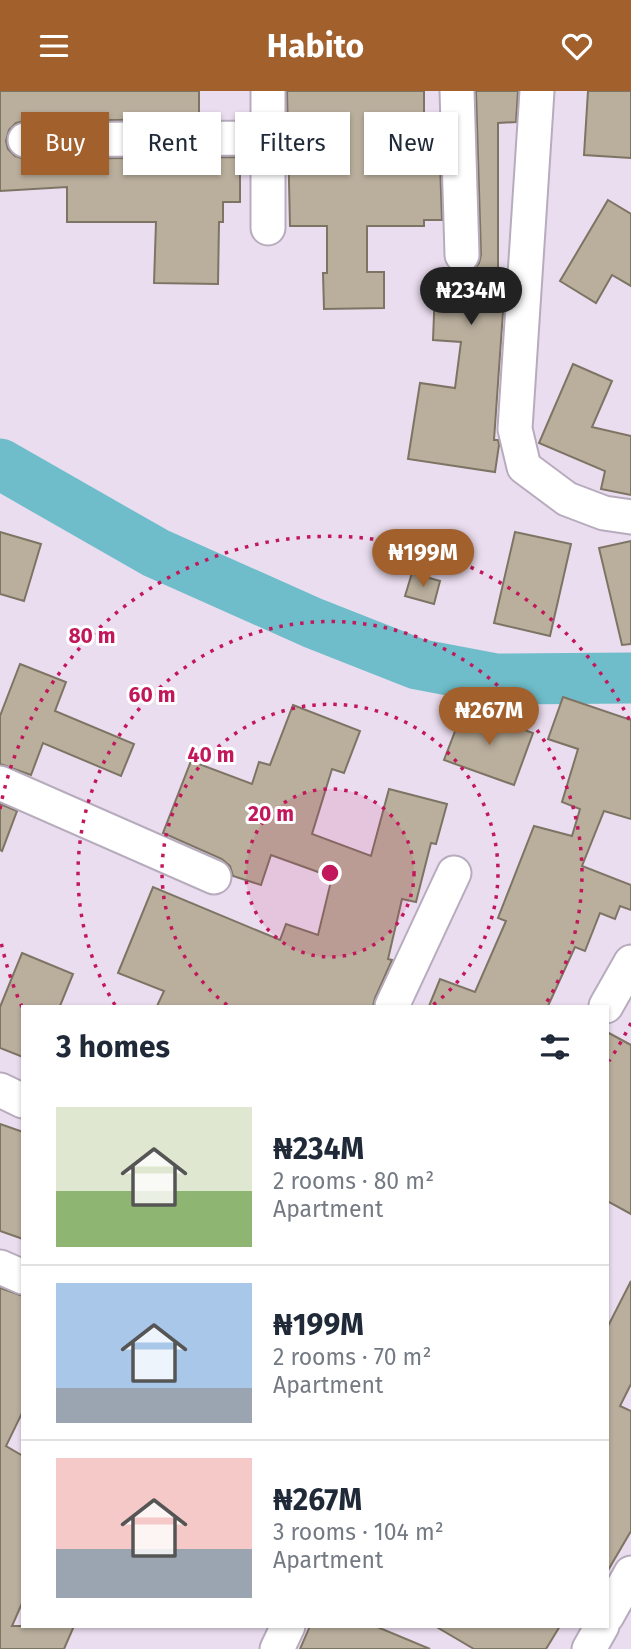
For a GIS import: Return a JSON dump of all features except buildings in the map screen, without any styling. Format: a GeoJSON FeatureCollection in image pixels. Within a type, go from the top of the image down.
{"type":"FeatureCollection","features":[{"type":"Feature","properties":{"kind":"street"},"geometry":{"type":"LineString","coordinates":[[267,112],[268,91]]}},
{"type":"Feature","properties":{"kind":"street"},"geometry":{"type":"LineString","coordinates":[[457,91],[462,255]]}},
{"type":"Feature","properties":{"kind":"street"},"geometry":{"type":"LineString","coordinates":[[537,91],[515,429],[524,467],[567,499],[604,513],[631,517]]}},
{"type":"Feature","properties":{"kind":"street"},"geometry":{"type":"LineString","coordinates":[[109,139],[235,138]]}},
{"type":"Feature","properties":{"kind":"street"},"geometry":{"type":"LineString","coordinates":[[267,175],[268,228]]}},
{"type":"Feature","properties":{"kind":"street"},"geometry":{"type":"LineString","coordinates":[[0,782],[214,877]]}},
{"type":"Feature","properties":{"kind":"street"},"geometry":{"type":"LineString","coordinates":[[392,1005],[454,873]]}},
{"type":"Feature","properties":{"kind":"street"},"geometry":{"type":"LineString","coordinates":[[607,1005],[631,962]]}},
{"type":"Feature","properties":{"kind":"street"},"geometry":{"type":"LineString","coordinates":[[0,1090],[21,1100]]}},
{"type":"Feature","properties":{"kind":"street"},"geometry":{"type":"LineString","coordinates":[[0,1267],[21,1276]]}},
{"type":"Feature","properties":{"kind":"street"},"geometry":{"type":"LineString","coordinates":[[609,1612],[631,1573]]}},
{"type":"Feature","properties":{"kind":"street"},"geometry":{"type":"LineString","coordinates":[[277,1649],[287,1628]]}},
{"type":"Feature","properties":{"kind":"street"},"geometry":{"type":"LineString","coordinates":[[589,1649],[601,1628]]}},
{"type":"Feature","properties":{"kind":"waterway"},"geometry":{"type":"LineString","coordinates":[[0,464],[156,553],[313,623],[417,664],[496,679],[631,678]]}}]}
